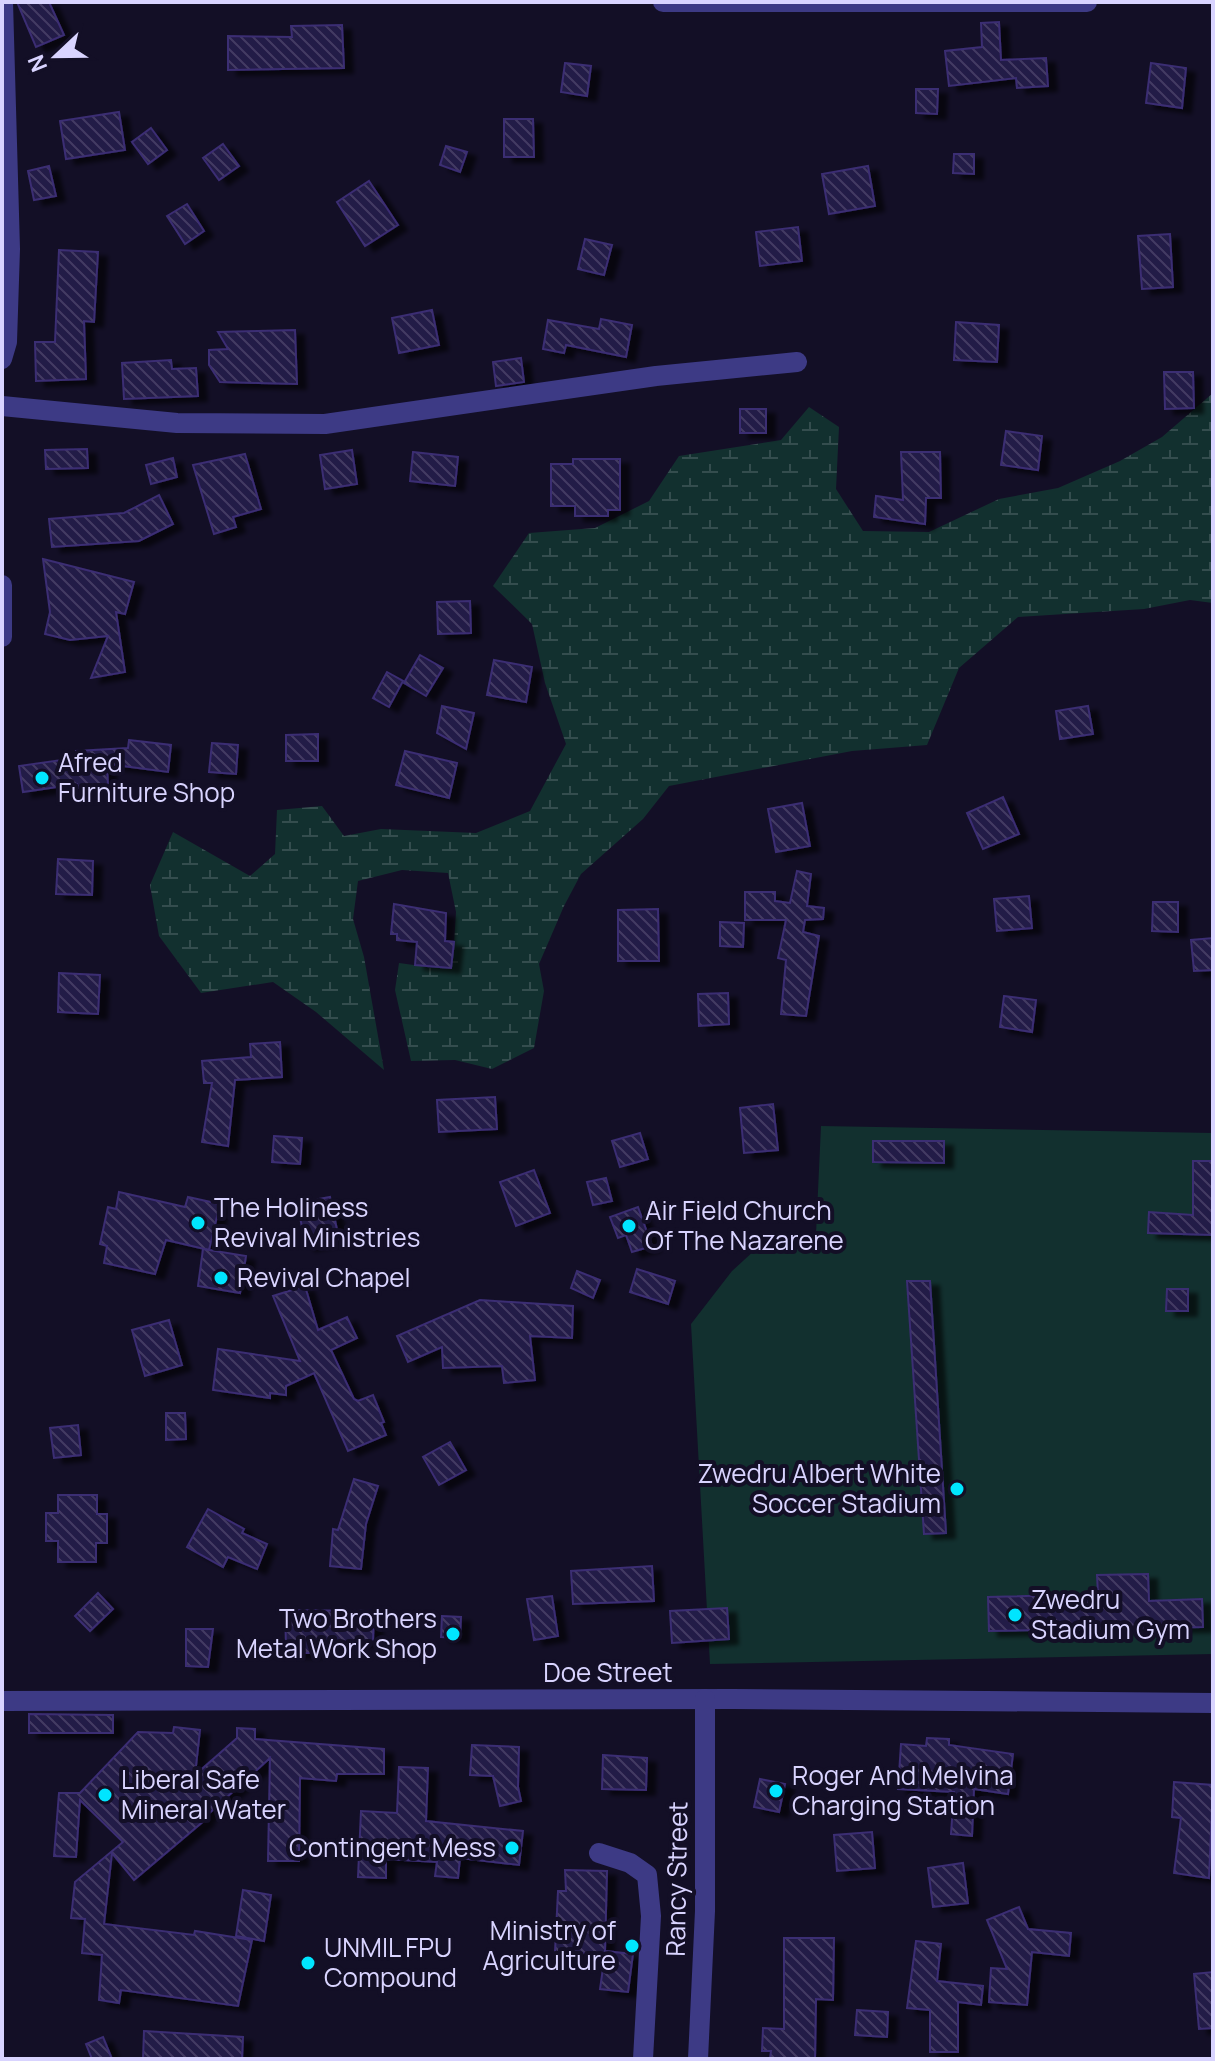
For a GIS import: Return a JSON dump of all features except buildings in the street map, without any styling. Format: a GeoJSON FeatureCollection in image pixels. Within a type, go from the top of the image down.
{"type":"FeatureCollection","features":[{"type":"Feature","properties":{"kind":"street"},"geometry":{"type":"LineString","coordinates":[[663,2],[1080,2]]}},
{"type":"Feature","properties":{"kind":"street"},"geometry":{"type":"LineString","coordinates":[[2,359],[7,342],[10,249],[4,3]]}},
{"type":"Feature","properties":{"kind":"street"},"geometry":{"type":"LineString","coordinates":[[2,406],[177,423],[325,424],[656,376],[797,362]]}},
{"type":"Feature","properties":{"kind":"street"},"geometry":{"type":"LineString","coordinates":[[2,585],[2,637]]}},
{"type":"Feature","properties":{"kind":"street","name":"Doe Street"},"geometry":{"type":"LineString","coordinates":[[2,1701],[705,1699],[1213,1703]]}},
{"type":"Feature","properties":{"kind":"street","name":"Rancy Street"},"geometry":{"type":"LineString","coordinates":[[698,2059],[705,1911],[705,1699]]}},
{"type":"Feature","properties":{"kind":"street"},"geometry":{"type":"LineString","coordinates":[[599,1853],[630,1863],[647,1875],[651,1916],[643,2059]]}},
{"type":"Feature","properties":{"kind":"green space"},"geometry":{"type":"Polygon","coordinates":[[[1213,393],[1213,603],[1190,600],[1144,609],[1018,617],[959,668],[927,745],[852,751],[669,786],[643,819],[581,874],[564,906],[539,964],[544,991],[534,1048],[492,1069],[455,1060],[411,1061],[395,990],[399,963],[428,967],[453,959],[456,912],[448,873],[402,870],[358,881],[353,919],[364,957],[384,1070],[316,1012],[273,982],[201,993],[159,936],[150,885],[173,832],[250,876],[275,854],[277,810],[322,806],[344,836],[381,829],[476,833],[530,811],[566,744],[545,683],[532,624],[493,586],[529,533],[595,528],[649,501],[679,456],[781,440],[809,407],[839,427],[836,489],[863,531],[929,532],[999,499],[1058,488],[1120,461],[1162,437],[1213,393]]]}},
{"type":"Feature","properties":{"kind":"green space","name":"Zwedru Albert White Soccer Stadium"},"geometry":{"type":"Polygon","coordinates":[[[821,1126],[1213,1133],[1213,1654],[710,1664],[691,1324],[732,1271],[767,1239],[816,1234],[821,1126]]]}},
{"type":"Feature","properties":{"kind":"place","name":"Afred Furniture Shop"},"geometry":{"type":"Point","coordinates":[42,778]}},
{"type":"Feature","properties":{"kind":"place","name":"The Holiness Revival Ministries"},"geometry":{"type":"Point","coordinates":[198,1223]}},
{"type":"Feature","properties":{"kind":"place","name":"Air Field Church Of The Nazarene"},"geometry":{"type":"Point","coordinates":[629,1226]}},
{"type":"Feature","properties":{"kind":"place","name":"Revival Chapel"},"geometry":{"type":"Point","coordinates":[221,1278]}},
{"type":"Feature","properties":{"kind":"place","name":"Zwedru Albert White Soccer Stadium"},"geometry":{"type":"Point","coordinates":[957,1489]}},
{"type":"Feature","properties":{"kind":"place","name":"Zwedru Stadium Gym"},"geometry":{"type":"Point","coordinates":[1015,1615]}},
{"type":"Feature","properties":{"kind":"place","name":"Two Brothers Metal Work Shop"},"geometry":{"type":"Point","coordinates":[453,1634]}},
{"type":"Feature","properties":{"kind":"place","name":"Roger And Melvina Charging Station"},"geometry":{"type":"Point","coordinates":[776,1791]}},
{"type":"Feature","properties":{"kind":"place","name":"Liberal Safe Mineral Water"},"geometry":{"type":"Point","coordinates":[105,1795]}},
{"type":"Feature","properties":{"kind":"place","name":"Contingent Mess"},"geometry":{"type":"Point","coordinates":[512,1848]}},
{"type":"Feature","properties":{"kind":"place","name":"Ministry of Agriculture"},"geometry":{"type":"Point","coordinates":[632,1946]}},
{"type":"Feature","properties":{"kind":"place","name":"UNMIL FPU Compound"},"geometry":{"type":"Point","coordinates":[308,1963]}}]}
